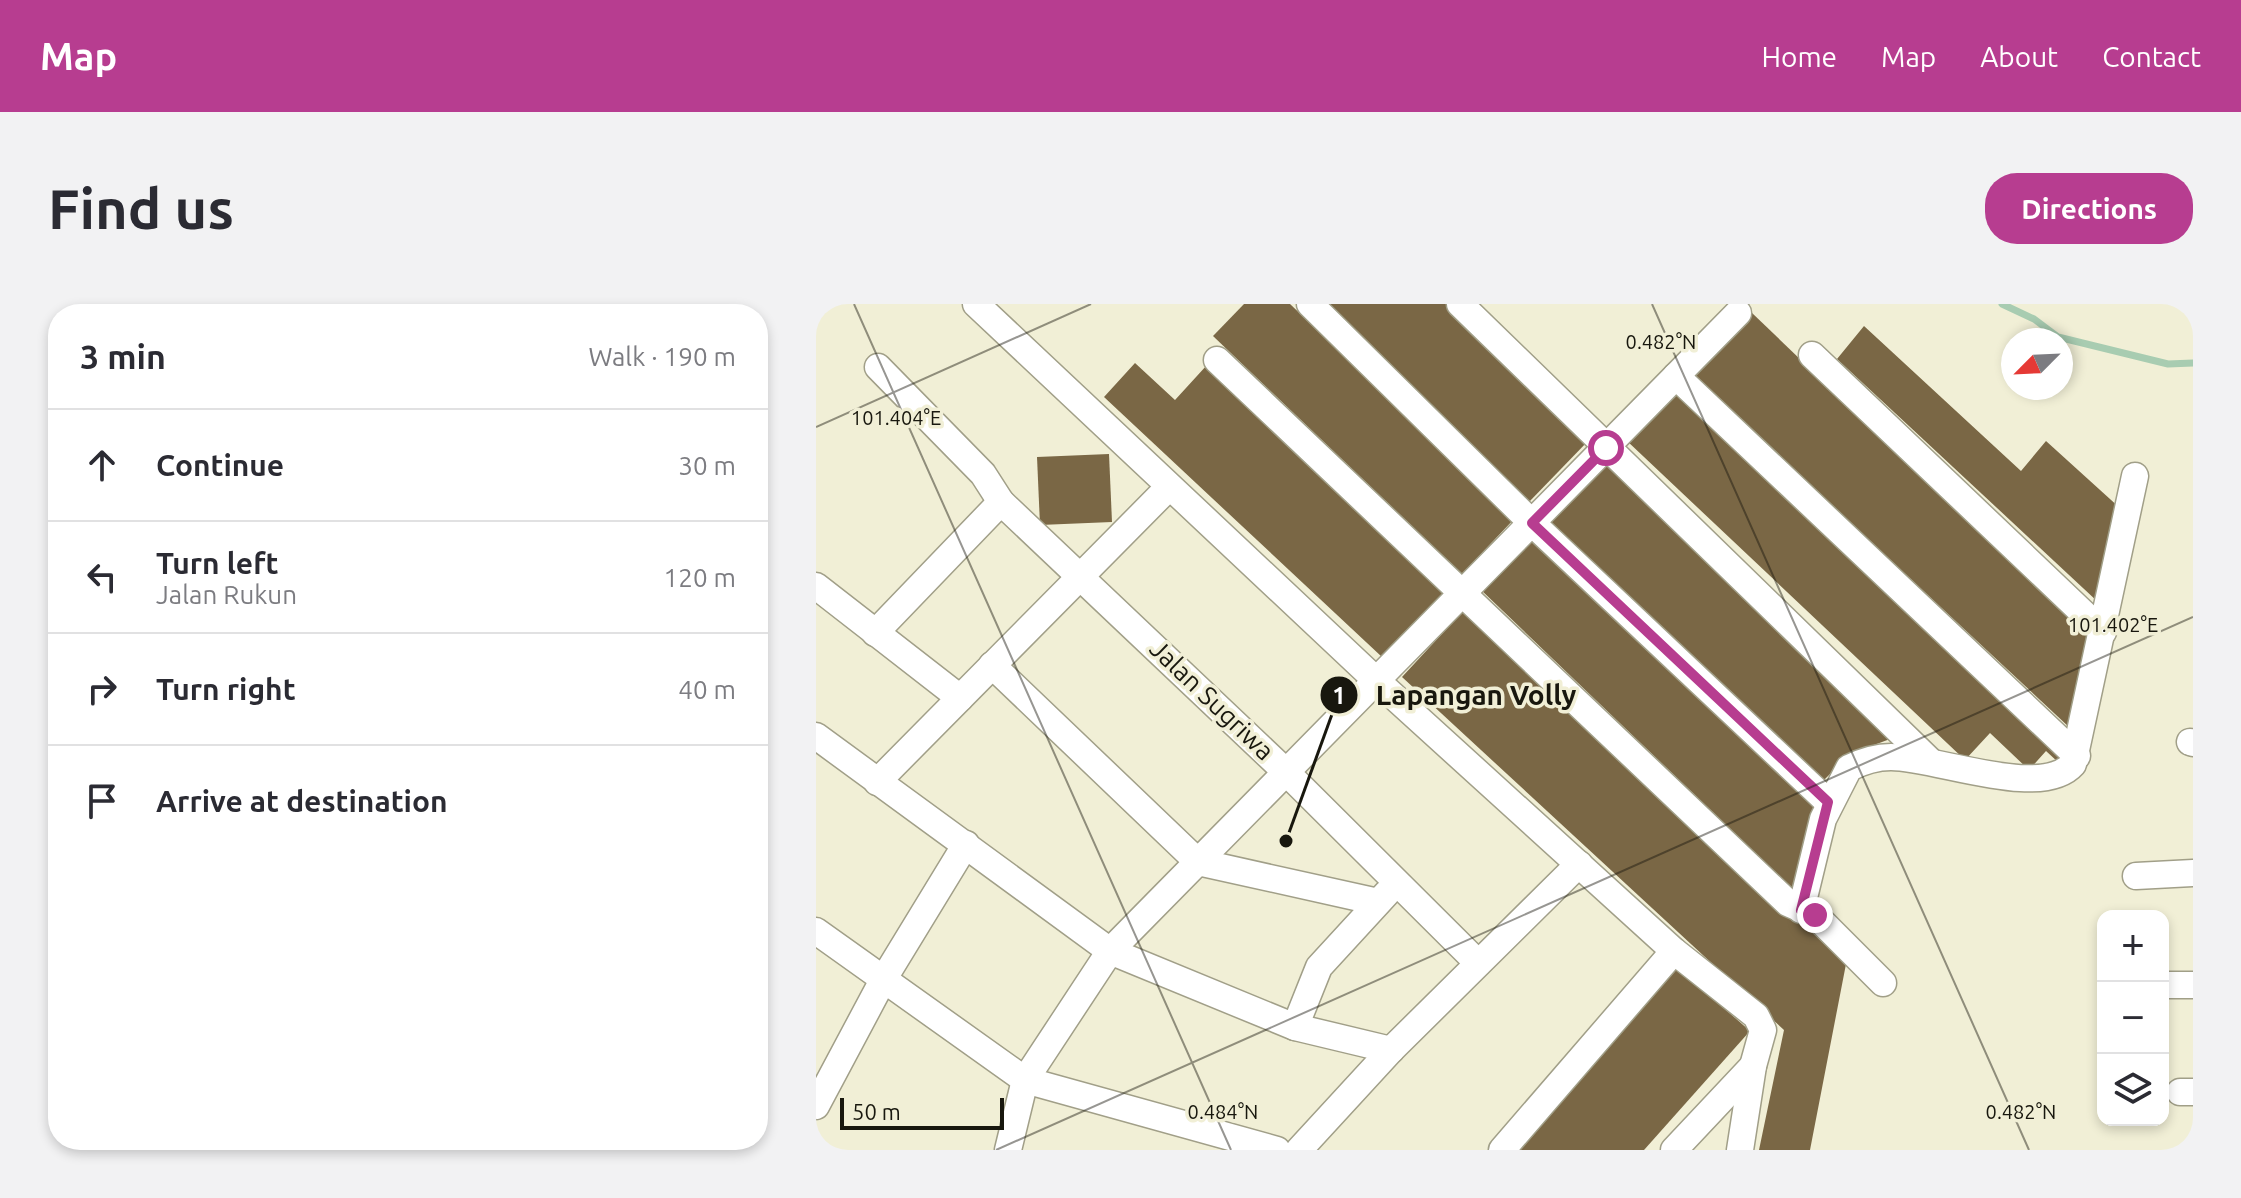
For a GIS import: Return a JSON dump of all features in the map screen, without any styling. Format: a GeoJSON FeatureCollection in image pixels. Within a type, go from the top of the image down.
{"type":"FeatureCollection","features":[{"type":"Feature","properties":{"kind":"street"},"geometry":{"type":"LineString","coordinates":[[976,304],[1378,682],[1674,951],[1756,1016],[1763,1030],[1753,1066],[1740,1150]]}},
{"type":"Feature","properties":{"kind":"street"},"geometry":{"type":"LineString","coordinates":[[1310,304],[1532,523],[1828,802]]}},
{"type":"Feature","properties":{"kind":"street"},"geometry":{"type":"LineString","coordinates":[[1460,304],[1929,760]]}},
{"type":"Feature","properties":{"kind":"street"},"geometry":{"type":"LineString","coordinates":[[1008,1150],[1025,1080],[1110,951],[1738,313]]}},
{"type":"Feature","properties":{"kind":"street"},"geometry":{"type":"LineString","coordinates":[[1812,355],[2103,632]]}},
{"type":"Feature","properties":{"kind":"street"},"geometry":{"type":"LineString","coordinates":[[1217,360],[1788,903],[1815,915],[1883,983]]}},
{"type":"Feature","properties":{"kind":"street","name":"Jalan Sugriwa"},"geometry":{"type":"LineString","coordinates":[[878,367],[983,474],[1001,502],[1081,574],[1285,771],[1387,893],[1478,963]]}},
{"type":"Feature","properties":{"kind":"street"},"geometry":{"type":"LineString","coordinates":[[1676,376],[2077,756]]}},
{"type":"Feature","properties":{"kind":"street"},"geometry":{"type":"LineString","coordinates":[[1801,910],[1828,802],[1843,773],[1862,762],[1888,757],[1929,760],[2012,778],[2035,778],[2061,775],[2077,756],[2135,476]]}},
{"type":"Feature","properties":{"kind":"street"},"geometry":{"type":"LineString","coordinates":[[877,782],[1169,487]]}},
{"type":"Feature","properties":{"kind":"street"},"geometry":{"type":"LineString","coordinates":[[875,633],[1001,502]]}},
{"type":"Feature","properties":{"kind":"street"},"geometry":{"type":"LineString","coordinates":[[816,586],[960,698]]}},
{"type":"Feature","properties":{"kind":"street"},"geometry":{"type":"LineString","coordinates":[[992,665],[1198,862],[1387,893]]}},
{"type":"Feature","properties":{"kind":"street"},"geometry":{"type":"LineString","coordinates":[[816,736],[1110,951],[1295,1027],[1391,1050]]}},
{"type":"Feature","properties":{"kind":"street"},"geometry":{"type":"LineString","coordinates":[[819,1092],[966,844]]}},
{"type":"Feature","properties":{"kind":"street"},"geometry":{"type":"LineString","coordinates":[[1299,1150],[1391,1050],[1579,864]]}},
{"type":"Feature","properties":{"kind":"street"},"geometry":{"type":"LineString","coordinates":[[2136,876],[2193,873]]}},
{"type":"Feature","properties":{"kind":"street"},"geometry":{"type":"LineString","coordinates":[[1295,1027],[1319,967],[1387,893]]}},
{"type":"Feature","properties":{"kind":"street"},"geometry":{"type":"LineString","coordinates":[[816,931],[1025,1080],[1277,1150]]}},
{"type":"Feature","properties":{"kind":"street"},"geometry":{"type":"LineString","coordinates":[[1502,1150],[1674,951]]}},
{"type":"Feature","properties":{"kind":"street"},"geometry":{"type":"LineString","coordinates":[[2169,985],[2193,985]]}},
{"type":"Feature","properties":{"kind":"street"},"geometry":{"type":"LineString","coordinates":[[1674,1150],[1753,1066]]}},
{"type":"Feature","properties":{"kind":"building"},"geometry":{"type":"Polygon","coordinates":[[[1244,304],[1290,304],[1515,518],[1462,574],[1213,336],[1244,304]]]}},
{"type":"Feature","properties":{"kind":"building"},"geometry":{"type":"Polygon","coordinates":[[[1327,304],[1450,304],[1589,440],[1529,502],[1327,304]]]}},
{"type":"Feature","properties":{"kind":"building"},"geometry":{"type":"Polygon","coordinates":[[[1751,312],[2093,640],[2070,728],[1691,374],[1751,312]]]}},
{"type":"Feature","properties":{"kind":"building"},"geometry":{"type":"Polygon","coordinates":[[[1864,326],[2021,471],[2046,441],[2121,509],[2098,602],[1837,359],[1864,326]]]}},
{"type":"Feature","properties":{"kind":"building"},"geometry":{"type":"Polygon","coordinates":[[[1135,363],[1175,400],[1207,365],[1446,591],[1382,657],[1104,397],[1135,363]]]}},
{"type":"Feature","properties":{"kind":"building"},"geometry":{"type":"Polygon","coordinates":[[[1682,386],[2068,751],[2059,763],[2046,751],[2029,770],[1990,733],[1965,760],[1626,440],[1682,386]]]}},
{"type":"Feature","properties":{"kind":"building"},"geometry":{"type":"Polygon","coordinates":[[[1109,454],[1112,522],[1040,525],[1037,457],[1109,454]]]}},
{"type":"Feature","properties":{"kind":"building"},"geometry":{"type":"Polygon","coordinates":[[[1606,461],[1890,739],[1850,754],[1824,780],[1550,522],[1606,461]]]}},
{"type":"Feature","properties":{"kind":"building"},"geometry":{"type":"Polygon","coordinates":[[[1534,534],[1817,809],[1802,848],[1796,892],[1480,589],[1534,534]]]}},
{"type":"Feature","properties":{"kind":"building"},"geometry":{"type":"Polygon","coordinates":[[[1464,610],[1846,964],[1810,1150],[1759,1150],[1784,1030],[1402,677],[1464,610]]]}},
{"type":"Feature","properties":{"kind":"building"},"geometry":{"type":"Polygon","coordinates":[[[1677,967],[1750,1031],[1644,1150],[1519,1150],[1677,967]]]}},
{"type":"Feature","properties":{"kind":"waterway"},"geometry":{"type":"LineString","coordinates":[[2002,304],[2034,319],[2058,337],[2168,364],[2193,363]]}},
{"type":"Feature","properties":{"kind":"place","name":"Lapangan Volly"},"geometry":{"type":"Point","coordinates":[1286,841]}},
{"type":"Feature","properties":{"kind":"route"},"geometry":{"type":"LineString","coordinates":[[1606,448],[1532,523],[1828,802],[1801,910],[1815,915]]}}]}
